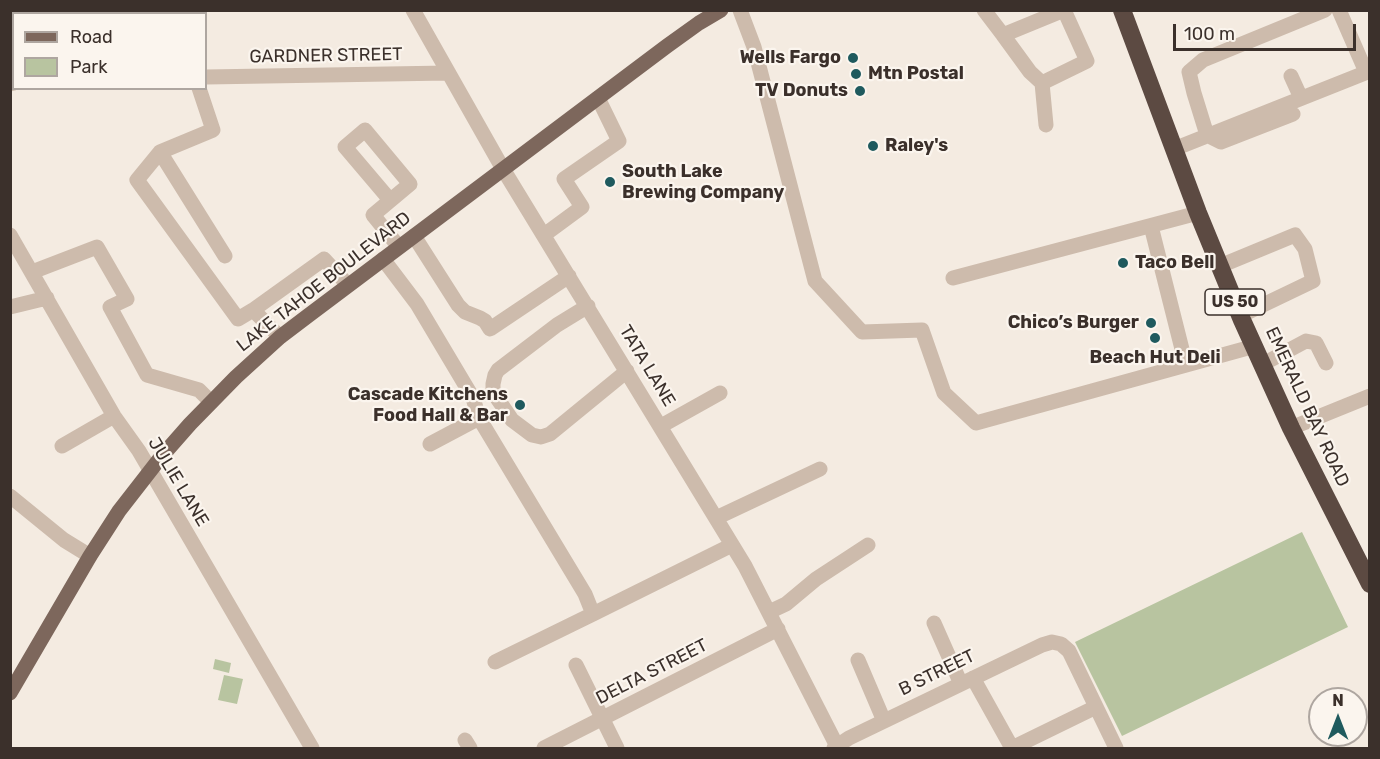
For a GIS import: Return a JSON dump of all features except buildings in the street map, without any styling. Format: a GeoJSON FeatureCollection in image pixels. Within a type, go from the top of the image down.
{"type":"FeatureCollection","features":[{"type":"Feature","properties":{"kind":"highway","name":"EMERALD BAY ROAD"},"geometry":{"type":"LineString","coordinates":[[1122,10],[1198,213],[1240,316],[1291,428],[1370,584]]}},
{"type":"Feature","properties":{"kind":"main road","name":"LAKE TAHOE BOULEVARD"},"geometry":{"type":"LineString","coordinates":[[10,693],[119,511],[190,424],[258,356],[280,336],[717,11]]}},
{"type":"Feature","properties":{"kind":"street","name":"TATA LANE"},"geometry":{"type":"LineString","coordinates":[[413,10],[503,169],[732,545],[769,612],[836,748]]}},
{"type":"Feature","properties":{"kind":"street"},"geometry":{"type":"LineString","coordinates":[[740,10],[754,47],[816,281],[862,332],[922,330],[944,393],[976,423],[1255,346]]}},
{"type":"Feature","properties":{"kind":"street"},"geometry":{"type":"LineString","coordinates":[[984,10],[1030,72],[1042,83],[1046,125]]}},
{"type":"Feature","properties":{"kind":"street"},"geometry":{"type":"LineString","coordinates":[[1003,35],[1064,10],[1087,61],[1042,83]]}},
{"type":"Feature","properties":{"kind":"street"},"geometry":{"type":"LineString","coordinates":[[1207,135],[1189,72],[1203,60],[1325,10]]}},
{"type":"Feature","properties":{"kind":"street"},"geometry":{"type":"LineString","coordinates":[[1174,149],[1294,105],[1368,71],[1339,10]]}},
{"type":"Feature","properties":{"kind":"street","name":"GARDNER STREET"},"geometry":{"type":"LineString","coordinates":[[207,77],[448,73]]}},
{"type":"Feature","properties":{"kind":"street"},"geometry":{"type":"LineString","coordinates":[[1291,76],[1294,105]]}},
{"type":"Feature","properties":{"kind":"street"},"geometry":{"type":"LineString","coordinates":[[200,90],[213,130],[160,152],[137,180],[238,319],[324,259],[348,285]]}},
{"type":"Feature","properties":{"kind":"street"},"geometry":{"type":"LineString","coordinates":[[544,235],[582,207],[564,179],[619,141],[598,98]]}},
{"type":"Feature","properties":{"kind":"street"},"geometry":{"type":"LineString","coordinates":[[390,200],[345,147],[365,130],[410,184],[373,215],[399,247]]}},
{"type":"Feature","properties":{"kind":"street"},"geometry":{"type":"LineString","coordinates":[[160,152],[225,256]]}},
{"type":"Feature","properties":{"kind":"street"},"geometry":{"type":"LineString","coordinates":[[953,278],[1198,213]]}},
{"type":"Feature","properties":{"kind":"street"},"geometry":{"type":"LineString","coordinates":[[1151,226],[1186,365]]}},
{"type":"Feature","properties":{"kind":"street"},"geometry":{"type":"LineString","coordinates":[[1220,266],[1295,235],[1305,249],[1312,281],[1240,316]]}},
{"type":"Feature","properties":{"kind":"street","name":"JULIE LANE"},"geometry":{"type":"LineString","coordinates":[[10,236],[114,416],[139,451],[312,748]]}},
{"type":"Feature","properties":{"kind":"street"},"geometry":{"type":"LineString","coordinates":[[414,236],[458,304],[465,312],[484,321],[490,329],[569,276]]}},
{"type":"Feature","properties":{"kind":"street"},"geometry":{"type":"LineString","coordinates":[[32,272],[97,247],[127,299],[110,307],[147,375],[199,390],[211,402]]}},
{"type":"Feature","properties":{"kind":"street"},"geometry":{"type":"LineString","coordinates":[[383,259],[417,304],[473,398],[480,418],[585,594],[593,614]]}},
{"type":"Feature","properties":{"kind":"street"},"geometry":{"type":"LineString","coordinates":[[10,307],[47,298]]}},
{"type":"Feature","properties":{"kind":"street"},"geometry":{"type":"LineString","coordinates":[[588,306],[557,325],[498,370],[493,384],[493,391],[497,398],[512,420],[532,435],[541,437],[550,434],[627,370]]}},
{"type":"Feature","properties":{"kind":"street"},"geometry":{"type":"LineString","coordinates":[[254,310],[280,336]]}},
{"type":"Feature","properties":{"kind":"street"},"geometry":{"type":"LineString","coordinates":[[1263,364],[1306,341],[1316,343],[1326,363]]}},
{"type":"Feature","properties":{"kind":"street"},"geometry":{"type":"LineString","coordinates":[[661,426],[720,393]]}},
{"type":"Feature","properties":{"kind":"street"},"geometry":{"type":"LineString","coordinates":[[1291,428],[1370,396]]}},
{"type":"Feature","properties":{"kind":"street"},"geometry":{"type":"LineString","coordinates":[[63,446],[114,416]]}},
{"type":"Feature","properties":{"kind":"street"},"geometry":{"type":"LineString","coordinates":[[430,444],[480,418]]}},
{"type":"Feature","properties":{"kind":"street"},"geometry":{"type":"LineString","coordinates":[[716,518],[820,469]]}},
{"type":"Feature","properties":{"kind":"street"},"geometry":{"type":"LineString","coordinates":[[10,496],[64,540],[90,556]]}},
{"type":"Feature","properties":{"kind":"street"},"geometry":{"type":"LineString","coordinates":[[495,662],[732,545]]}},
{"type":"Feature","properties":{"kind":"street"},"geometry":{"type":"LineString","coordinates":[[769,612],[786,604],[816,579],[868,545]]}},
{"type":"Feature","properties":{"kind":"street"},"geometry":{"type":"LineString","coordinates":[[934,623],[967,681],[1012,748],[1096,707],[1116,748]]}},
{"type":"Feature","properties":{"kind":"street","name":"DELTA STREET"},"geometry":{"type":"LineString","coordinates":[[544,748],[778,630]]}},
{"type":"Feature","properties":{"kind":"street","name":"B STREET"},"geometry":{"type":"LineString","coordinates":[[836,748],[849,738],[1052,642],[1061,644],[1069,651],[1096,707]]}},
{"type":"Feature","properties":{"kind":"street"},"geometry":{"type":"LineString","coordinates":[[858,660],[884,721]]}},
{"type":"Feature","properties":{"kind":"street"},"geometry":{"type":"LineString","coordinates":[[576,664],[617,748]]}},
{"type":"Feature","properties":{"kind":"green space"},"geometry":{"type":"Polygon","coordinates":[[[1302,532],[1348,627],[1122,736],[1075,642],[1302,532]]]}},
{"type":"Feature","properties":{"kind":"green space"},"geometry":{"type":"Polygon","coordinates":[[[215,659],[231,663],[229,673],[213,669],[215,659]]]}},
{"type":"Feature","properties":{"kind":"green space"},"geometry":{"type":"Polygon","coordinates":[[[224,675],[243,679],[237,704],[218,700],[224,675]]]}},
{"type":"Feature","properties":{"kind":"place","name":"Wells Fargo"},"geometry":{"type":"Point","coordinates":[853,58]}},
{"type":"Feature","properties":{"kind":"place","name":"Mtn Postal"},"geometry":{"type":"Point","coordinates":[856,74]}},
{"type":"Feature","properties":{"kind":"place","name":"TV Donuts"},"geometry":{"type":"Point","coordinates":[860,91]}},
{"type":"Feature","properties":{"kind":"place","name":"Raley's"},"geometry":{"type":"Point","coordinates":[873,146]}},
{"type":"Feature","properties":{"kind":"place","name":"South Lake Brewing Company"},"geometry":{"type":"Point","coordinates":[610,182]}},
{"type":"Feature","properties":{"kind":"place","name":"Taco Bell"},"geometry":{"type":"Point","coordinates":[1123,263]}},
{"type":"Feature","properties":{"kind":"place","name":"Chico’s Burger"},"geometry":{"type":"Point","coordinates":[1151,323]}},
{"type":"Feature","properties":{"kind":"place","name":"Beach Hut Deli"},"geometry":{"type":"Point","coordinates":[1155,338]}},
{"type":"Feature","properties":{"kind":"place","name":"Cascade Kitchens Food Hall & Bar"},"geometry":{"type":"Point","coordinates":[520,405]}}]}
